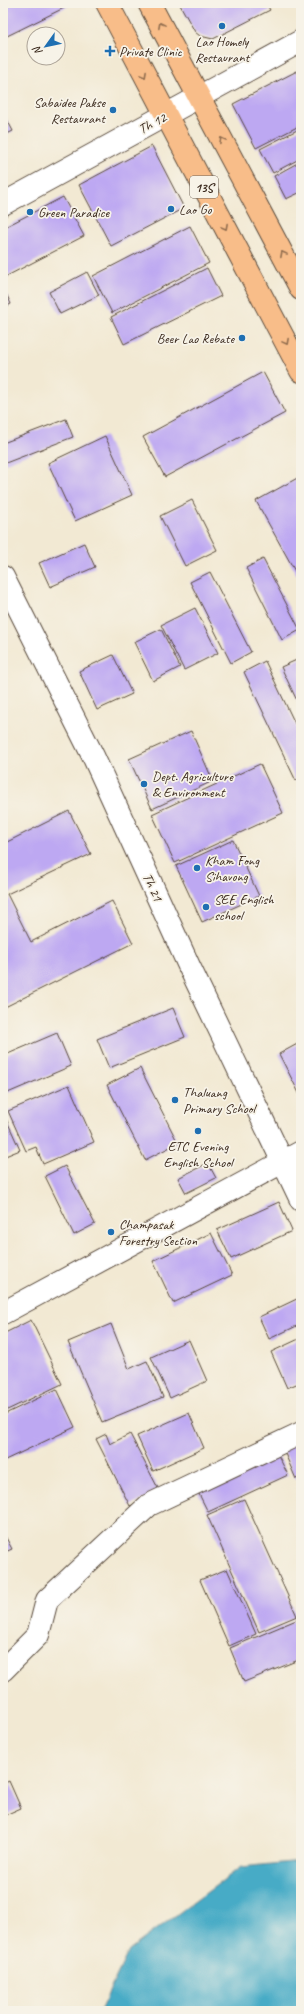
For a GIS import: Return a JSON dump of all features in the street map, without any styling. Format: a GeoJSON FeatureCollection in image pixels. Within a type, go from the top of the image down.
{"type":"FeatureCollection","features":[{"type":"Feature","properties":{"kind":"highway","name":"13S"},"geometry":{"type":"LineString","coordinates":[[107,3],[301,371]]}},
{"type":"Feature","properties":{"kind":"highway","name":"13S"},"geometry":{"type":"LineString","coordinates":[[149,3],[301,289]]}},
{"type":"Feature","properties":{"kind":"street","name":"Th 12"},"geometry":{"type":"LineString","coordinates":[[3,204],[301,42]]}},
{"type":"Feature","properties":{"kind":"street","name":"Th 21"},"geometry":{"type":"LineString","coordinates":[[3,576],[94,758],[189,966],[292,1157],[301,1200]]}},
{"type":"Feature","properties":{"kind":"street"},"geometry":{"type":"LineString","coordinates":[[3,1313],[292,1157]]}},
{"type":"Feature","properties":{"kind":"street"},"geometry":{"type":"LineString","coordinates":[[3,1670],[38,1635],[48,1600],[149,1505],[301,1433]]}},
{"type":"Feature","properties":{"kind":"water"},"geometry":{"type":"Polygon","coordinates":[[[301,1861],[301,2011],[100,2011],[129,1950],[241,1867],[301,1861]]]}},
{"type":"Feature","properties":{"kind":"building"},"geometry":{"type":"Polygon","coordinates":[[[3,3],[74,3],[26,26],[3,38],[3,3]]]}},
{"type":"Feature","properties":{"kind":"building"},"geometry":{"type":"Polygon","coordinates":[[[179,3],[266,3],[270,10],[213,39],[200,36],[195,32],[179,3]]]}},
{"type":"Feature","properties":{"kind":"building"},"geometry":{"type":"Polygon","coordinates":[[[297,71],[301,79],[301,125],[256,148],[233,104],[297,71]]]}},
{"type":"Feature","properties":{"kind":"building"},"geometry":{"type":"Polygon","coordinates":[[[3,112],[13,131],[3,136],[3,112]]]}},
{"type":"Feature","properties":{"kind":"building"},"geometry":{"type":"Polygon","coordinates":[[[301,128],[301,158],[273,173],[260,149],[301,128]]]}},
{"type":"Feature","properties":{"kind":"building"},"geometry":{"type":"Polygon","coordinates":[[[152,146],[184,208],[111,246],[79,185],[152,146]]]}},
{"type":"Feature","properties":{"kind":"building"},"geometry":{"type":"Polygon","coordinates":[[[301,161],[301,192],[286,199],[274,176],[301,161]]]}},
{"type":"Feature","properties":{"kind":"building"},"geometry":{"type":"Polygon","coordinates":[[[63,197],[84,236],[3,278],[3,228],[63,197]]]}},
{"type":"Feature","properties":{"kind":"building"},"geometry":{"type":"Polygon","coordinates":[[[190,226],[209,263],[112,313],[93,276],[190,226]]]}},
{"type":"Feature","properties":{"kind":"building"},"geometry":{"type":"Polygon","coordinates":[[[207,268],[221,296],[124,344],[111,317],[207,268]]]}},
{"type":"Feature","properties":{"kind":"building"},"geometry":{"type":"Polygon","coordinates":[[[87,272],[99,295],[60,314],[49,292],[87,272]]]}},
{"type":"Feature","properties":{"kind":"building"},"geometry":{"type":"Polygon","coordinates":[[[3,287],[11,304],[3,308],[3,287]]]}},
{"type":"Feature","properties":{"kind":"building"},"geometry":{"type":"Polygon","coordinates":[[[263,372],[285,413],[165,477],[143,437],[263,372]]]}},
{"type":"Feature","properties":{"kind":"building"},"geometry":{"type":"Polygon","coordinates":[[[66,419],[73,437],[3,464],[3,443],[66,419]]]}},
{"type":"Feature","properties":{"kind":"building"},"geometry":{"type":"Polygon","coordinates":[[[105,436],[132,495],[75,521],[48,463],[105,436]]]}},
{"type":"Feature","properties":{"kind":"building"},"geometry":{"type":"Polygon","coordinates":[[[301,476],[301,582],[256,501],[301,476]]]}},
{"type":"Feature","properties":{"kind":"building"},"geometry":{"type":"Polygon","coordinates":[[[192,500],[217,550],[185,566],[160,516],[192,500]]]}},
{"type":"Feature","properties":{"kind":"building"},"geometry":{"type":"Polygon","coordinates":[[[84,543],[95,567],[50,587],[39,563],[84,543]]]}},
{"type":"Feature","properties":{"kind":"building"},"geometry":{"type":"Polygon","coordinates":[[[263,559],[300,630],[282,640],[246,568],[263,559]]]}},
{"type":"Feature","properties":{"kind":"building"},"geometry":{"type":"Polygon","coordinates":[[[210,572],[251,652],[231,663],[190,582],[210,572]]]}},
{"type":"Feature","properties":{"kind":"building"},"geometry":{"type":"Polygon","coordinates":[[[195,608],[218,653],[184,670],[161,625],[195,608]]]}},
{"type":"Feature","properties":{"kind":"building"},"geometry":{"type":"Polygon","coordinates":[[[161,629],[180,667],[153,681],[134,642],[161,629]]]}},
{"type":"Feature","properties":{"kind":"building"},"geometry":{"type":"Polygon","coordinates":[[[113,655],[132,694],[97,710],[79,671],[113,655]]]}},
{"type":"Feature","properties":{"kind":"building"},"geometry":{"type":"Polygon","coordinates":[[[301,658],[301,709],[281,667],[301,658]]]}},
{"type":"Feature","properties":{"kind":"building"},"geometry":{"type":"Polygon","coordinates":[[[265,661],[301,736],[301,778],[296,781],[244,672],[265,661]]]}},
{"type":"Feature","properties":{"kind":"building"},"geometry":{"type":"Polygon","coordinates":[[[191,731],[213,781],[152,809],[129,759],[191,731]]]}},
{"type":"Feature","properties":{"kind":"building"},"geometry":{"type":"Polygon","coordinates":[[[260,764],[283,813],[175,863],[152,814],[260,764]]]}},
{"type":"Feature","properties":{"kind":"building"},"geometry":{"type":"Polygon","coordinates":[[[69,811],[91,854],[7,894],[31,942],[112,901],[133,943],[3,1008],[3,844],[69,811]]]}},
{"type":"Feature","properties":{"kind":"building"},"geometry":{"type":"Polygon","coordinates":[[[233,840],[259,896],[202,922],[176,866],[233,840]]]}},
{"type":"Feature","properties":{"kind":"building"},"geometry":{"type":"Polygon","coordinates":[[[173,1008],[185,1037],[109,1068],[97,1039],[173,1008]]]}},
{"type":"Feature","properties":{"kind":"building"},"geometry":{"type":"Polygon","coordinates":[[[57,1033],[71,1066],[3,1095],[3,1056],[57,1033]]]}},
{"type":"Feature","properties":{"kind":"building"},"geometry":{"type":"Polygon","coordinates":[[[301,1042],[301,1097],[279,1054],[301,1042]]]}},
{"type":"Feature","properties":{"kind":"building"},"geometry":{"type":"Polygon","coordinates":[[[140,1068],[178,1143],[145,1160],[107,1085],[140,1068]]]}},
{"type":"Feature","properties":{"kind":"building"},"geometry":{"type":"Polygon","coordinates":[[[69,1085],[94,1142],[43,1164],[36,1147],[26,1151],[8,1111],[69,1085]]]}},
{"type":"Feature","properties":{"kind":"building"},"geometry":{"type":"Polygon","coordinates":[[[3,1112],[20,1150],[3,1157],[3,1112]]]}},
{"type":"Feature","properties":{"kind":"building"},"geometry":{"type":"Polygon","coordinates":[[[208,1163],[216,1178],[186,1193],[178,1178],[208,1163]]]}},
{"type":"Feature","properties":{"kind":"building"},"geometry":{"type":"Polygon","coordinates":[[[65,1166],[95,1224],[74,1235],[45,1176],[65,1166]]]}},
{"type":"Feature","properties":{"kind":"building"},"geometry":{"type":"Polygon","coordinates":[[[279,1202],[292,1231],[231,1259],[217,1230],[279,1202]]]}},
{"type":"Feature","properties":{"kind":"building"},"geometry":{"type":"Polygon","coordinates":[[[211,1233],[232,1275],[173,1303],[153,1261],[211,1233]]]}},
{"type":"Feature","properties":{"kind":"building"},"geometry":{"type":"Polygon","coordinates":[[[301,1297],[301,1324],[269,1339],[259,1317],[301,1297]]]}},
{"type":"Feature","properties":{"kind":"building"},"geometry":{"type":"Polygon","coordinates":[[[31,1320],[62,1384],[3,1412],[3,1334],[31,1320]]]}},
{"type":"Feature","properties":{"kind":"building"},"geometry":{"type":"Polygon","coordinates":[[[111,1324],[129,1369],[147,1361],[163,1397],[102,1422],[68,1342],[111,1324]]]}},
{"type":"Feature","properties":{"kind":"building"},"geometry":{"type":"Polygon","coordinates":[[[301,1338],[301,1382],[287,1388],[271,1352],[301,1338]]]}},
{"type":"Feature","properties":{"kind":"building"},"geometry":{"type":"Polygon","coordinates":[[[189,1340],[207,1381],[170,1398],[151,1357],[189,1340]]]}},
{"type":"Feature","properties":{"kind":"building"},"geometry":{"type":"Polygon","coordinates":[[[57,1389],[75,1427],[3,1461],[3,1415],[57,1389]]]}},
{"type":"Feature","properties":{"kind":"building"},"geometry":{"type":"Polygon","coordinates":[[[189,1413],[204,1448],[153,1471],[137,1436],[189,1413]]]}},
{"type":"Feature","properties":{"kind":"building"},"geometry":{"type":"Polygon","coordinates":[[[106,1434],[110,1444],[130,1434],[160,1492],[130,1506],[96,1439],[106,1434]]]}},
{"type":"Feature","properties":{"kind":"building"},"geometry":{"type":"Polygon","coordinates":[[[301,1441],[301,1477],[296,1479],[283,1449],[301,1441]]]}},
{"type":"Feature","properties":{"kind":"building"},"geometry":{"type":"Polygon","coordinates":[[[277,1453],[288,1475],[208,1512],[197,1490],[277,1453]]]}},
{"type":"Feature","properties":{"kind":"building"},"geometry":{"type":"Polygon","coordinates":[[[244,1499],[297,1616],[259,1632],[207,1515],[244,1499]]]}},
{"type":"Feature","properties":{"kind":"building"},"geometry":{"type":"Polygon","coordinates":[[[3,1532],[12,1549],[3,1553],[3,1532]]]}},
{"type":"Feature","properties":{"kind":"building"},"geometry":{"type":"Polygon","coordinates":[[[227,1569],[256,1634],[229,1646],[200,1580],[227,1569]]]}},
{"type":"Feature","properties":{"kind":"building"},"geometry":{"type":"Polygon","coordinates":[[[301,1618],[301,1659],[244,1682],[230,1648],[301,1618]]]}},
{"type":"Feature","properties":{"kind":"building"},"geometry":{"type":"Polygon","coordinates":[[[9,1781],[21,1808],[3,1816],[3,1784],[9,1781]]]}},
{"type":"Feature","properties":{"kind":"place","name":"Lao Homely Restaurant"},"geometry":{"type":"Point","coordinates":[222,26]}},
{"type":"Feature","properties":{"kind":"place","name":"Private Clinic"},"geometry":{"type":"Point","coordinates":[110,51]}},
{"type":"Feature","properties":{"kind":"place","name":"Sabaidee Pakse Restaurant"},"geometry":{"type":"Point","coordinates":[113,110]}},
{"type":"Feature","properties":{"kind":"place","name":"Lao Go"},"geometry":{"type":"Point","coordinates":[171,209]}},
{"type":"Feature","properties":{"kind":"place","name":"Green Paradice"},"geometry":{"type":"Point","coordinates":[30,212]}},
{"type":"Feature","properties":{"kind":"place","name":"Beer Lao Rebate"},"geometry":{"type":"Point","coordinates":[242,338]}},
{"type":"Feature","properties":{"kind":"place","name":"Dept. Agriculture & Environment"},"geometry":{"type":"Point","coordinates":[144,784]}},
{"type":"Feature","properties":{"kind":"place","name":"Kham Fong Sihavong"},"geometry":{"type":"Point","coordinates":[197,868]}},
{"type":"Feature","properties":{"kind":"place","name":"SEE English school"},"geometry":{"type":"Point","coordinates":[206,907]}},
{"type":"Feature","properties":{"kind":"place","name":"Thaluang Primary School"},"geometry":{"type":"Point","coordinates":[175,1100]}},
{"type":"Feature","properties":{"kind":"place","name":"ETC Evening English School"},"geometry":{"type":"Point","coordinates":[198,1131]}},
{"type":"Feature","properties":{"kind":"place","name":"Champasak Forestry Section"},"geometry":{"type":"Point","coordinates":[111,1232]}}]}
